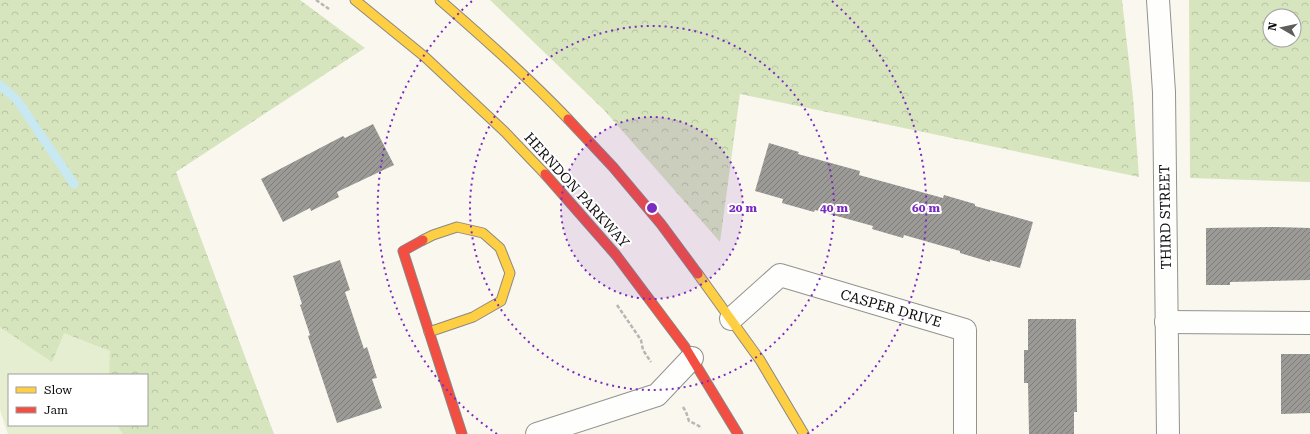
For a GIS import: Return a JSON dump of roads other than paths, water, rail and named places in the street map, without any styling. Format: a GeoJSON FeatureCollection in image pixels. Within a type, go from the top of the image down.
{"type":"FeatureCollection","features":[{"type":"Feature","properties":{"kind":"main road","name":"HERNDON PARKWAY"},"geometry":{"type":"LineString","coordinates":[[355,0],[424,57],[506,132],[542,170],[616,255],[692,358],[738,434]]}},
{"type":"Feature","properties":{"kind":"main road"},"geometry":{"type":"LineString","coordinates":[[440,0],[548,96],[613,167],[661,224],[760,360],[804,434]]}},
{"type":"Feature","properties":{"kind":"main road"},"geometry":{"type":"LineString","coordinates":[[429,332],[473,317],[501,301],[510,273],[500,248],[483,233],[457,228],[433,235],[403,251],[429,332],[462,434]]}},
{"type":"Feature","properties":{"kind":"street","name":"THIRD STREET"},"geometry":{"type":"LineString","coordinates":[[1158,0],[1164,92],[1168,434]]}},
{"type":"Feature","properties":{"kind":"street","name":"CASPER DRIVE"},"geometry":{"type":"LineString","coordinates":[[731,319],[780,275],[965,330],[964,434]]}},
{"type":"Feature","properties":{"kind":"street"},"geometry":{"type":"LineString","coordinates":[[1166,322],[1310,323]]}},
{"type":"Feature","properties":{"kind":"street"},"geometry":{"type":"LineString","coordinates":[[537,434],[657,395],[692,358]]}},
{"type":"Feature","properties":{"kind":"waterway"},"geometry":{"type":"LineString","coordinates":[[0,85],[17,100],[74,184]]}}]}
